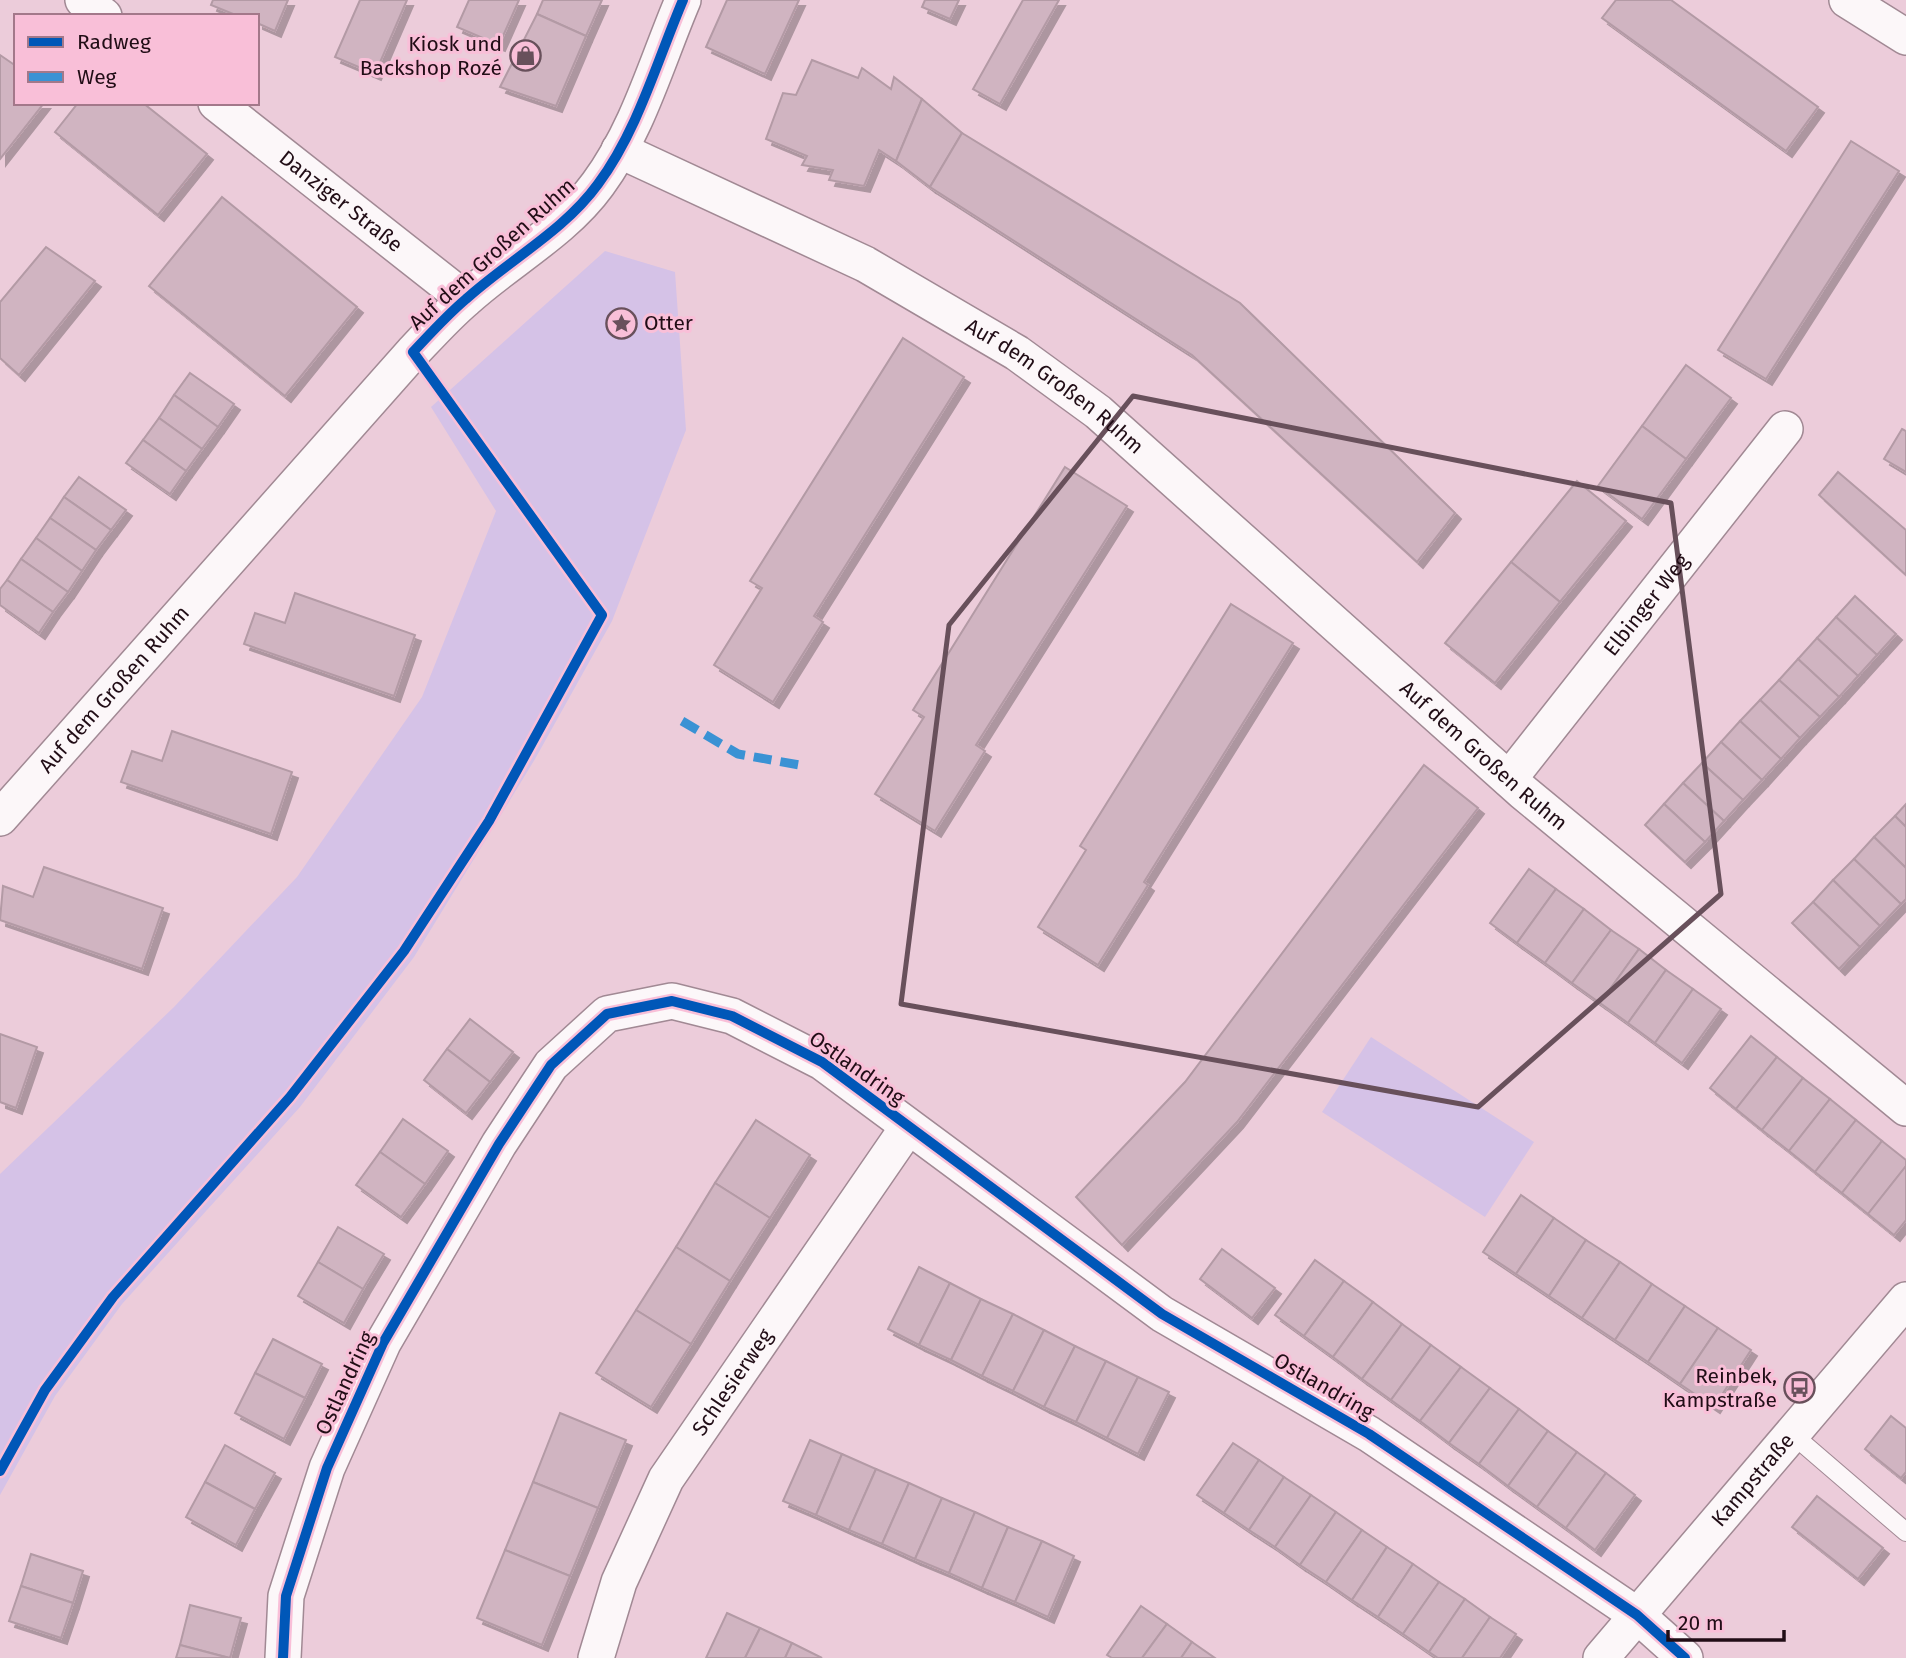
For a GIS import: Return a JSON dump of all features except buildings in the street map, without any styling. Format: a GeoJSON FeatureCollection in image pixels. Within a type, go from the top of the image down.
{"type":"FeatureCollection","features":[{"type":"Feature","properties":{"kind":"street"},"geometry":{"type":"LineString","coordinates":[[83,0],[101,14]]}},
{"type":"Feature","properties":{"kind":"street"},"geometry":{"type":"LineString","coordinates":[[619,150],[683,0]]}},
{"type":"Feature","properties":{"kind":"street"},"geometry":{"type":"LineString","coordinates":[[1847,0],[1906,37]]}},
{"type":"Feature","properties":{"kind":"street","name":"Danziger Straße"},"geometry":{"type":"LineString","coordinates":[[219,105],[466,299]]}},
{"type":"Feature","properties":{"kind":"street","name":"Auf dem Großen Ruhm"},"geometry":{"type":"LineString","coordinates":[[0,818],[413,352],[466,299],[570,216],[598,184],[619,150],[865,264],[1017,353],[1098,412],[1509,779],[1906,1108]]}},
{"type":"Feature","properties":{"kind":"street","name":"Elbinger Weg"},"geometry":{"type":"LineString","coordinates":[[1509,779],[1785,429]]}},
{"type":"Feature","properties":{"kind":"street","name":"Ostlandring"},"geometry":{"type":"LineString","coordinates":[[283,1658],[286,1596],[327,1468],[383,1343],[499,1144],[551,1065],[607,1014],[672,1001],[732,1016],[822,1062],[1162,1314],[1369,1434],[1637,1615],[1685,1658]]}},
{"type":"Feature","properties":{"kind":"street","name":"Schlesierweg"},"geometry":{"type":"LineString","coordinates":[[596,1658],[619,1582],[666,1479],[908,1127]]}},
{"type":"Feature","properties":{"kind":"street","name":"Kampstraße"},"geometry":{"type":"LineString","coordinates":[[1601,1658],[1906,1300]]}},
{"type":"Feature","properties":{"kind":"lane"},"geometry":{"type":"LineString","coordinates":[[1792,1434],[1906,1532]]}},
{"type":"Feature","properties":{"kind":"highlighted area"},"geometry":{"type":"Polygon","coordinates":[[[1133,396],[1671,503],[1721,894],[1478,1107],[901,1004],[949,625],[1133,396]]]}},
{"type":"Feature","properties":{"kind":"shaded area"},"geometry":{"type":"Polygon","coordinates":[[[605,251],[675,272],[686,430],[612,621],[535,759],[414,957],[300,1107],[122,1304],[55,1396],[0,1495],[0,1174],[174,1007],[297,877],[422,697],[496,511],[431,407],[605,251]]]}},
{"type":"Feature","properties":{"kind":"shaded area"},"geometry":{"type":"Polygon","coordinates":[[[1371,1037],[1534,1142],[1485,1217],[1322,1112],[1371,1037]]]}},
{"type":"Feature","properties":{"kind":"marked path"},"geometry":{"type":"LineString","coordinates":[[682,721],[738,754],[805,766]]}},
{"type":"Feature","properties":{"kind":"cycle path"},"geometry":{"type":"LineString","coordinates":[[0,1471],[45,1390],[113,1297],[290,1097],[404,951],[489,821],[602,615],[413,352],[466,299],[553,231],[598,184],[636,118],[683,0]]}},
{"type":"Feature","properties":{"kind":"cycle path"},"geometry":{"type":"LineString","coordinates":[[283,1658],[286,1596],[327,1468],[383,1343],[499,1144],[551,1065],[607,1014],[672,1001],[732,1016],[822,1062],[1162,1314],[1369,1434],[1637,1615],[1685,1658]]}},
{"type":"Feature","properties":{"kind":"place","name":"Kiosk und Backshop Rozé"},"geometry":{"type":"Point","coordinates":[525,56]}},
{"type":"Feature","properties":{"kind":"place","name":"Otter"},"geometry":{"type":"Point","coordinates":[621,323]}},
{"type":"Feature","properties":{"kind":"place","name":"Reinbek, Kampstraße"},"geometry":{"type":"Point","coordinates":[1800,1388]}}]}
